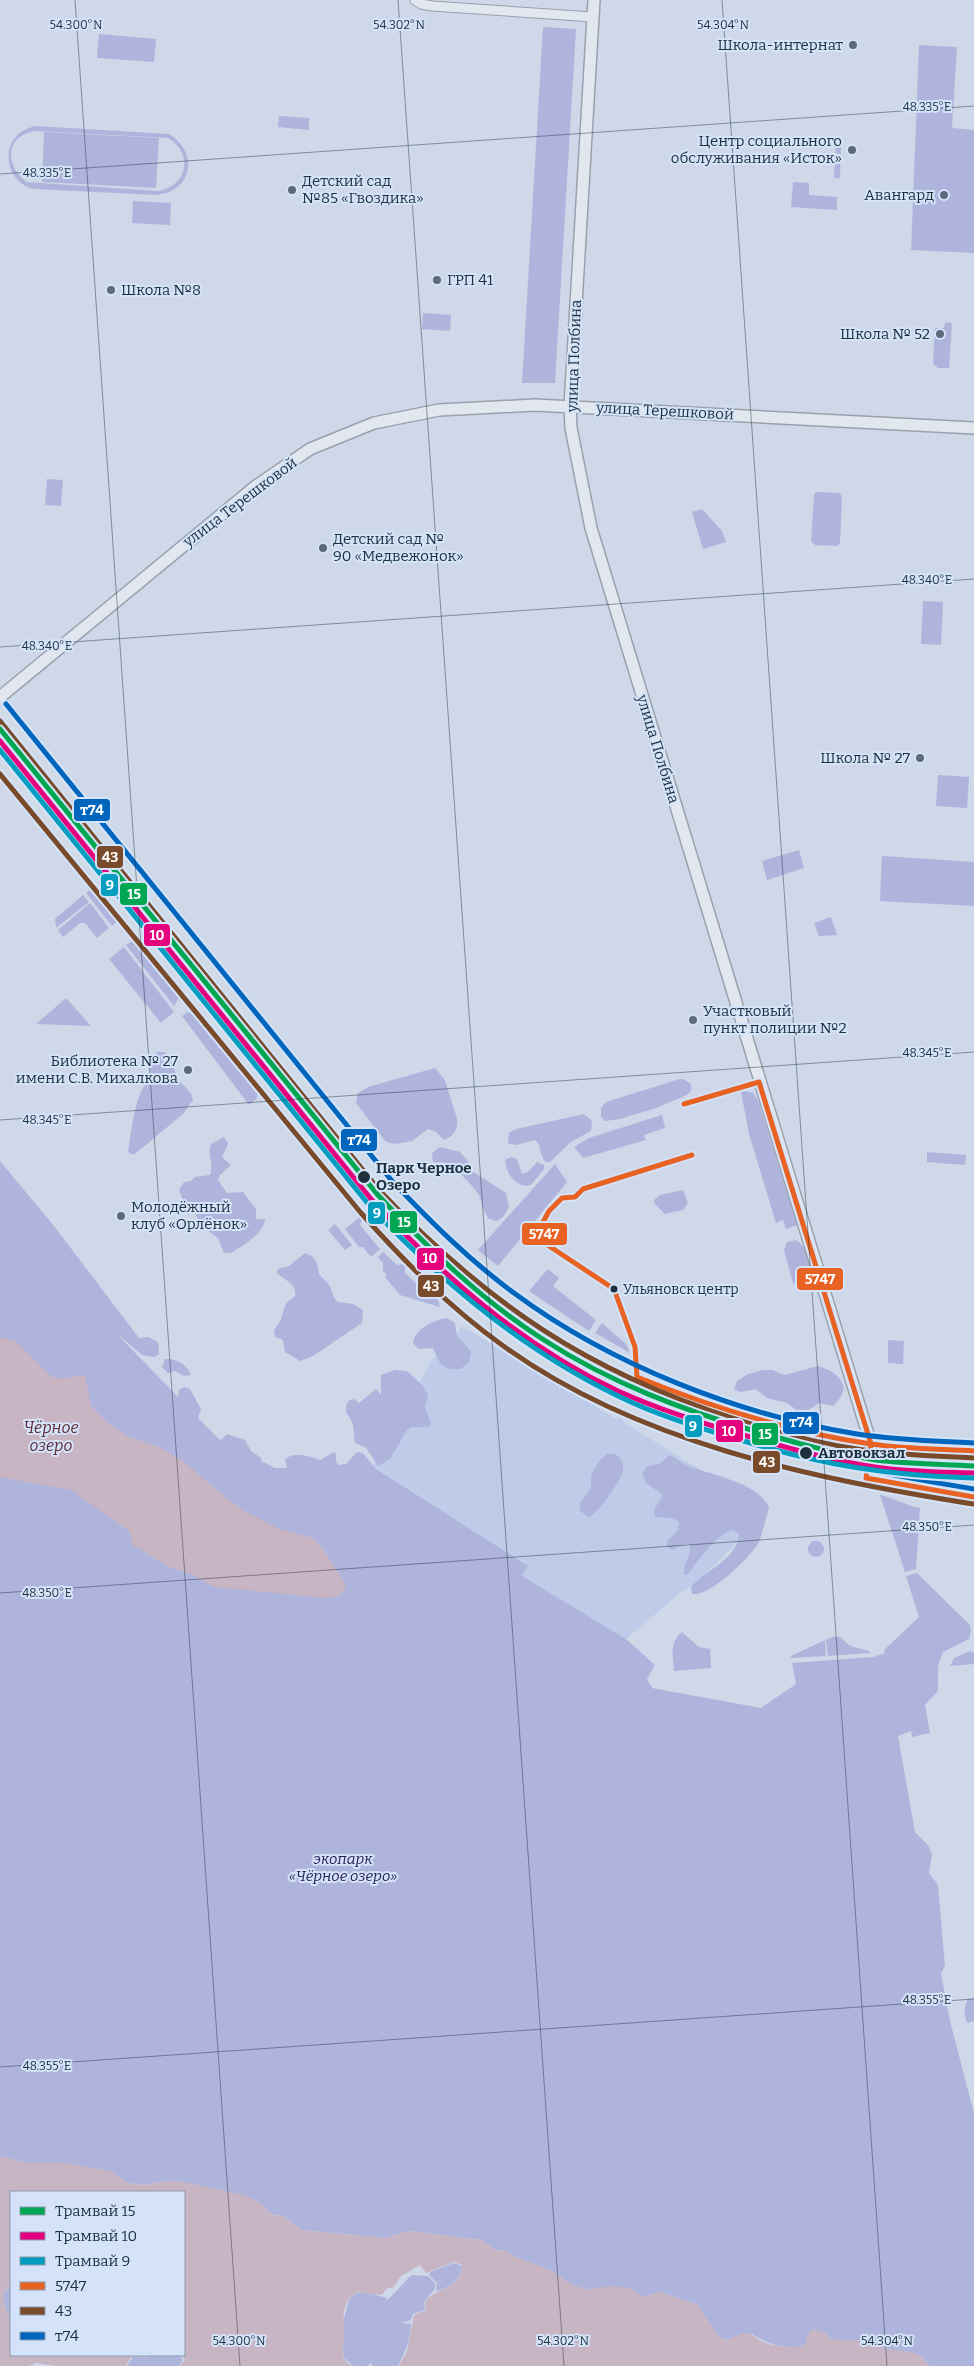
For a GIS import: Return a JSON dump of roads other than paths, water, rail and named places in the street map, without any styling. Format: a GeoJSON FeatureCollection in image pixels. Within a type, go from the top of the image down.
{"type":"FeatureCollection","features":[{"type":"Feature","properties":{"kind":"main road"},"geometry":{"type":"LineString","coordinates":[[0,709],[386,1186],[428,1232],[463,1264],[505,1298],[553,1331],[637,1377],[746,1415],[805,1432],[871,1444],[974,1451]]}},
{"type":"Feature","properties":{"kind":"main road"},"geometry":{"type":"LineString","coordinates":[[0,762],[362,1202],[412,1258],[497,1332],[570,1378],[646,1415],[687,1431],[782,1460],[866,1478],[974,1497]]}},
{"type":"Feature","properties":{"kind":"main road","name":"улица Полбина"},"geometry":{"type":"LineString","coordinates":[[866,1478],[871,1444]]}},
{"type":"Feature","properties":{"kind":"street","name":"улица Полбина"},"geometry":{"type":"LineString","coordinates":[[594,0],[570,406],[572,428],[591,528],[871,1444]]}},
{"type":"Feature","properties":{"kind":"street"},"geometry":{"type":"LineString","coordinates":[[418,2],[593,17]]}},
{"type":"Feature","properties":{"kind":"street","name":"улица Терешковой"},"geometry":{"type":"LineString","coordinates":[[0,697],[256,486],[310,449],[366,426],[411,414],[535,404],[974,428]]}},
{"type":"Feature","properties":{"kind":"water","name":"Чёрное озеро"},"geometry":{"type":"Polygon","coordinates":[[[0,1337],[15,1341],[52,1377],[64,1379],[80,1375],[85,1376],[91,1406],[110,1425],[129,1437],[159,1447],[183,1461],[226,1498],[245,1511],[279,1529],[313,1538],[324,1550],[346,1586],[343,1592],[327,1598],[214,1587],[193,1575],[169,1567],[133,1545],[129,1531],[71,1490],[0,1477],[0,1337]]]}},
{"type":"Feature","properties":{"kind":"water"},"geometry":{"type":"Polygon","coordinates":[[[0,2156],[25,2163],[65,2163],[111,2171],[127,2183],[144,2185],[166,2181],[184,2182],[243,2195],[256,2200],[273,2215],[283,2216],[301,2230],[385,2238],[408,2231],[481,2240],[495,2250],[507,2251],[513,2256],[550,2270],[570,2284],[587,2290],[611,2286],[630,2288],[644,2297],[659,2292],[698,2305],[716,2334],[725,2340],[746,2333],[772,2345],[797,2347],[807,2343],[806,2337],[812,2329],[827,2334],[830,2339],[865,2341],[888,2349],[911,2352],[920,2356],[930,2366],[399,2366],[407,2351],[414,2315],[426,2310],[425,2302],[430,2297],[458,2279],[462,2265],[454,2262],[426,2273],[420,2265],[401,2276],[394,2287],[386,2289],[382,2295],[358,2292],[349,2299],[344,2312],[343,2356],[352,2366],[180,2366],[185,2360],[182,2356],[185,2356],[185,2191],[10,2191],[10,2285],[3,2294],[5,2308],[10,2316],[10,2356],[131,2356],[126,2366],[56,2366],[36,2363],[29,2366],[0,2366],[0,2156]]]}},
{"type":"Feature","properties":{"kind":"tram line","name":"15"},"geometry":{"type":"LineString","coordinates":[[0,729],[377,1194],[456,1272],[498,1308],[544,1340],[595,1369],[648,1394],[702,1414],[787,1440],[861,1458],[974,1466]]}},
{"type":"Feature","properties":{"kind":"tram line","name":"10"},"geometry":{"type":"LineString","coordinates":[[0,741],[371,1199],[426,1255],[485,1307],[516,1331],[549,1353],[618,1391],[702,1423],[799,1451],[860,1465],[912,1471],[974,1473]]}},
{"type":"Feature","properties":{"kind":"tram line","name":"9"},"geometry":{"type":"LineString","coordinates":[[0,750],[369,1205],[428,1264],[491,1317],[559,1364],[595,1385],[647,1409],[688,1424],[802,1457],[830,1463],[914,1475],[974,1478]]}},
{"type":"Feature","properties":{"kind":"place","name":"Школа-интернат"},"geometry":{"type":"Point","coordinates":[853,45]}},
{"type":"Feature","properties":{"kind":"place","name":"Центр социального обслуживания «Исток»"},"geometry":{"type":"Point","coordinates":[852,150]}},
{"type":"Feature","properties":{"kind":"place","name":"Детский сад №85 «Гвоздика»"},"geometry":{"type":"Point","coordinates":[292,190]}},
{"type":"Feature","properties":{"kind":"place","name":"Авангард"},"geometry":{"type":"Point","coordinates":[944,195]}},
{"type":"Feature","properties":{"kind":"place","name":"ГРП 41"},"geometry":{"type":"Point","coordinates":[437,280]}},
{"type":"Feature","properties":{"kind":"place","name":"Школа №8"},"geometry":{"type":"Point","coordinates":[111,290]}},
{"type":"Feature","properties":{"kind":"place","name":"Школа № 52"},"geometry":{"type":"Point","coordinates":[940,334]}},
{"type":"Feature","properties":{"kind":"place","name":"Детский сад № 90 «Медвежонок»"},"geometry":{"type":"Point","coordinates":[323,548]}},
{"type":"Feature","properties":{"kind":"place","name":"Школа № 27"},"geometry":{"type":"Point","coordinates":[920,758]}},
{"type":"Feature","properties":{"kind":"place","name":"Участковый пункт полиции №2"},"geometry":{"type":"Point","coordinates":[693,1020]}},
{"type":"Feature","properties":{"kind":"place","name":"Библиотека № 27 имени С.В. Михалкова"},"geometry":{"type":"Point","coordinates":[188,1070]}},
{"type":"Feature","properties":{"kind":"place","name":"Парк Черное Озеро"},"geometry":{"type":"Point","coordinates":[364,1177]}},
{"type":"Feature","properties":{"kind":"place","name":"Молодёжный клуб «Орлёнок»"},"geometry":{"type":"Point","coordinates":[121,1216]}},
{"type":"Feature","properties":{"kind":"place","name":"Ульяновск центр"},"geometry":{"type":"Point","coordinates":[614,1289]}},
{"type":"Feature","properties":{"kind":"place","name":"Автовокзал"},"geometry":{"type":"Point","coordinates":[806,1453]}},
{"type":"Feature","properties":{"kind":"park label","name":"экопарк «Чёрное озеро»"},"geometry":{"type":"Point","coordinates":[343,1868]}}]}
